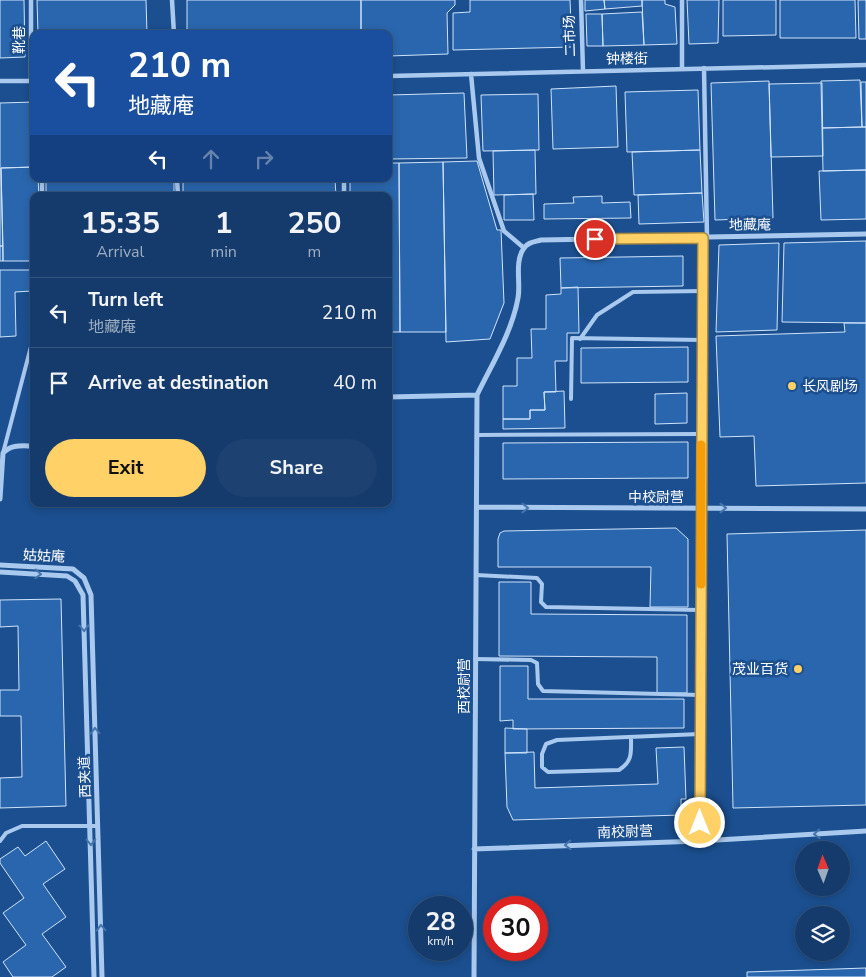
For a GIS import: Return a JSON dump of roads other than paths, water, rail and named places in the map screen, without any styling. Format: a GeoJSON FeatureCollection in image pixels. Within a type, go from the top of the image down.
{"type":"FeatureCollection","features":[{"type":"Feature","properties":{"kind":"street","name":"靴巷"},"geometry":{"type":"LineString","coordinates":[[30,0],[31,30]]}},
{"type":"Feature","properties":{"kind":"street"},"geometry":{"type":"LineString","coordinates":[[172,0],[174,30]]}},
{"type":"Feature","properties":{"kind":"street","name":"二市场"},"geometry":{"type":"LineString","coordinates":[[581,0],[583,71]]}},
{"type":"Feature","properties":{"kind":"street"},"geometry":{"type":"LineString","coordinates":[[682,0],[682,69]]}},
{"type":"Feature","properties":{"kind":"street","name":"钟楼街"},"geometry":{"type":"LineString","coordinates":[[392,76],[866,65]]}},
{"type":"Feature","properties":{"kind":"street"},"geometry":{"type":"LineString","coordinates":[[700,841],[702,340],[705,238],[704,68]]}},
{"type":"Feature","properties":{"kind":"street"},"geometry":{"type":"LineString","coordinates":[[392,397],[477,395],[511,326],[519,297],[520,259],[524,248],[504,231],[479,158],[471,74]]}},
{"type":"Feature","properties":{"kind":"street"},"geometry":{"type":"LineString","coordinates":[[0,81],[30,81]]}},
{"type":"Feature","properties":{"kind":"street","name":"地藏庵"},"geometry":{"type":"LineString","coordinates":[[524,248],[529,243],[541,240],[866,234]]}},
{"type":"Feature","properties":{"kind":"street","name":"西校尉营"},"geometry":{"type":"LineString","coordinates":[[474,977],[477,395]]}},
{"type":"Feature","properties":{"kind":"street"},"geometry":{"type":"LineString","coordinates":[[0,500],[3,453],[9,447],[15,445],[30,446]]}},
{"type":"Feature","properties":{"kind":"street","name":"中校尉营"},"geometry":{"type":"LineString","coordinates":[[477,508],[866,509]]}},
{"type":"Feature","properties":{"kind":"street","name":"姑姑庵"},"geometry":{"type":"LineString","coordinates":[[0,565],[73,569],[84,578]]}},
{"type":"Feature","properties":{"kind":"street","name":"姑姑庵"},"geometry":{"type":"LineString","coordinates":[[0,572],[67,576],[75,581]]}},
{"type":"Feature","properties":{"kind":"street","name":"西夹道"},"geometry":{"type":"LineString","coordinates":[[84,578],[91,595],[102,977]]}},
{"type":"Feature","properties":{"kind":"street","name":"西夹道"},"geometry":{"type":"LineString","coordinates":[[75,581],[82,595],[94,977]]}},
{"type":"Feature","properties":{"kind":"street","name":"南校尉营"},"geometry":{"type":"LineString","coordinates":[[474,848],[700,841],[866,831]]}},
{"type":"Feature","properties":{"kind":"lane"},"geometry":{"type":"LineString","coordinates":[[580,339],[597,315],[633,292],[703,291]]}},
{"type":"Feature","properties":{"kind":"lane"},"geometry":{"type":"LineString","coordinates":[[571,399],[572,338],[702,340]]}},
{"type":"Feature","properties":{"kind":"lane"},"geometry":{"type":"LineString","coordinates":[[3,453],[30,350]]}},
{"type":"Feature","properties":{"kind":"lane"},"geometry":{"type":"LineString","coordinates":[[477,435],[702,434]]}},
{"type":"Feature","properties":{"kind":"lane"},"geometry":{"type":"LineString","coordinates":[[476,575],[537,578],[542,584],[542,602],[546,608],[700,610]]}},
{"type":"Feature","properties":{"kind":"lane"},"geometry":{"type":"LineString","coordinates":[[475,658],[531,660],[537,663],[538,684],[543,691],[700,695]]}},
{"type":"Feature","properties":{"kind":"lane"},"geometry":{"type":"LineString","coordinates":[[631,737],[631,756],[626,765],[619,770],[548,772],[542,767],[542,754],[546,744],[557,740],[700,734]]}},
{"type":"Feature","properties":{"kind":"lane"},"geometry":{"type":"LineString","coordinates":[[0,841],[6,833],[22,826],[98,826]]}},
{"type":"Feature","properties":{"kind":"lane"},"geometry":{"type":"LineString","coordinates":[[0,830],[6,833]]}},
{"type":"Feature","properties":{"kind":"place","name":"长风剧场"},"geometry":{"type":"Point","coordinates":[792,386]}},
{"type":"Feature","properties":{"kind":"place","name":"茂业百货"},"geometry":{"type":"Point","coordinates":[798,669]}}]}
